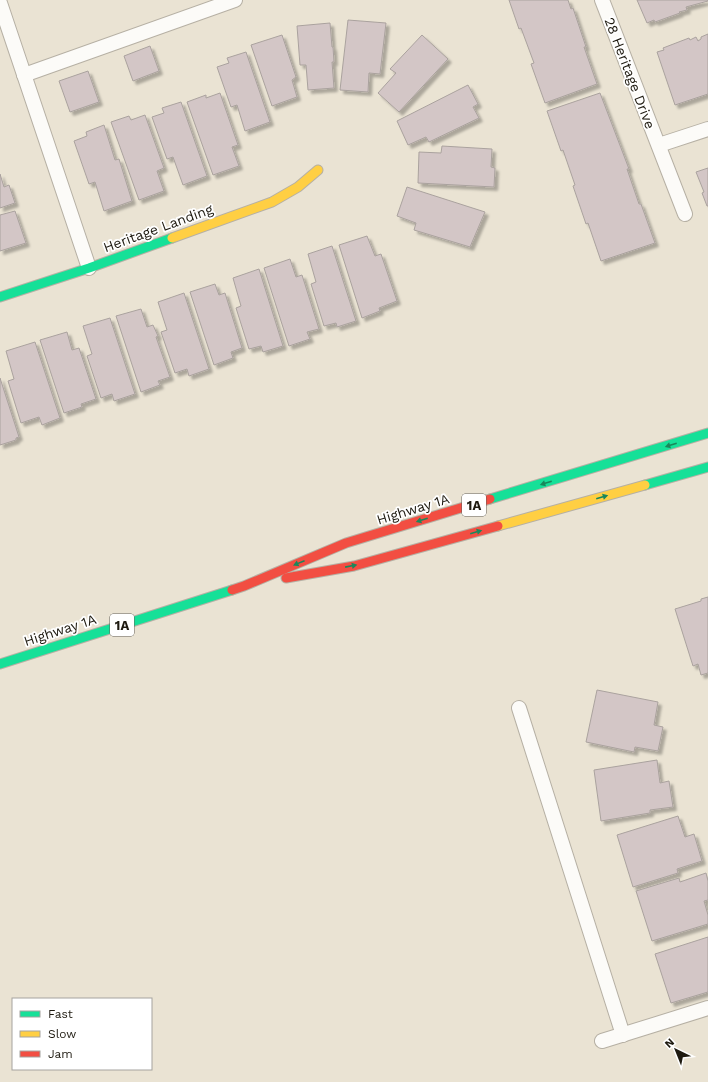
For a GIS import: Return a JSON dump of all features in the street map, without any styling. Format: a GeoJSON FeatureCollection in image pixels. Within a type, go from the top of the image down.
{"type":"FeatureCollection","features":[{"type":"Feature","properties":{"kind":"main road","name":"Heritage Landing"},"geometry":{"type":"LineString","coordinates":[[0,297],[89,268],[272,202],[298,187],[318,170]]}},
{"type":"Feature","properties":{"kind":"main road","name":"Highway 1A"},"geometry":{"type":"LineString","coordinates":[[0,664],[244,586],[346,544],[708,433]]}},
{"type":"Feature","properties":{"kind":"main road","name":"Highway 1A"},"geometry":{"type":"LineString","coordinates":[[244,586],[354,566],[708,467]]}},
{"type":"Feature","properties":{"kind":"lane"},"geometry":{"type":"LineString","coordinates":[[24,75],[235,0]]}},
{"type":"Feature","properties":{"kind":"lane","name":"28 Heritage Drive"},"geometry":{"type":"LineString","coordinates":[[602,0],[685,214]]}},
{"type":"Feature","properties":{"kind":"lane"},"geometry":{"type":"LineString","coordinates":[[0,3],[89,268]]}},
{"type":"Feature","properties":{"kind":"lane","name":"28 Heritage Drive"},"geometry":{"type":"LineString","coordinates":[[658,145],[708,129]]}},
{"type":"Feature","properties":{"kind":"lane"},"geometry":{"type":"LineString","coordinates":[[519,708],[623,1035]]}},
{"type":"Feature","properties":{"kind":"lane"},"geometry":{"type":"LineString","coordinates":[[602,1042],[708,1008]]}},
{"type":"Feature","properties":{"kind":"building"},"geometry":{"type":"Polygon","coordinates":[[[509,0],[568,0],[571,9],[573,8],[586,47],[584,47],[597,84],[545,103],[531,64],[534,63],[521,28],[519,29],[509,0]]]}},
{"type":"Feature","properties":{"kind":"building"},"geometry":{"type":"Polygon","coordinates":[[[637,0],[708,1],[686,7],[687,10],[679,12],[680,13],[655,22],[654,20],[647,23],[637,0]]]}},
{"type":"Feature","properties":{"kind":"building"},"geometry":{"type":"Polygon","coordinates":[[[348,20],[386,23],[380,74],[369,73],[368,92],[340,90],[348,20]]]}},
{"type":"Feature","properties":{"kind":"building"},"geometry":{"type":"Polygon","coordinates":[[[330,23],[334,62],[332,62],[334,88],[308,90],[306,65],[300,65],[297,26],[330,23]]]}},
{"type":"Feature","properties":{"kind":"building"},"geometry":{"type":"Polygon","coordinates":[[[708,34],[708,94],[675,105],[657,52],[664,50],[663,48],[689,38],[690,40],[696,37],[698,41],[701,37],[708,34]]]}},
{"type":"Feature","properties":{"kind":"building"},"geometry":{"type":"Polygon","coordinates":[[[282,35],[296,77],[292,80],[297,97],[272,106],[251,45],[282,35]]]}},
{"type":"Feature","properties":{"kind":"building"},"geometry":{"type":"Polygon","coordinates":[[[422,35],[448,59],[399,112],[378,93],[396,73],[390,69],[422,35]]]}},
{"type":"Feature","properties":{"kind":"building"},"geometry":{"type":"Polygon","coordinates":[[[150,46],[159,71],[133,81],[124,56],[150,46]]]}},
{"type":"Feature","properties":{"kind":"building"},"geometry":{"type":"Polygon","coordinates":[[[246,52],[270,122],[245,131],[237,105],[231,107],[217,67],[229,63],[227,58],[246,52]]]}},
{"type":"Feature","properties":{"kind":"building"},"geometry":{"type":"Polygon","coordinates":[[[88,71],[99,102],[70,112],[59,81],[88,71]]]}},
{"type":"Feature","properties":{"kind":"building"},"geometry":{"type":"Polygon","coordinates":[[[468,85],[478,104],[473,107],[479,118],[429,142],[426,137],[408,145],[397,121],[468,85]]]}},
{"type":"Feature","properties":{"kind":"building"},"geometry":{"type":"Polygon","coordinates":[[[220,93],[238,145],[232,147],[239,166],[213,175],[187,102],[206,95],[206,98],[220,93]]]}},
{"type":"Feature","properties":{"kind":"building"},"geometry":{"type":"Polygon","coordinates":[[[600,93],[629,169],[627,169],[639,204],[641,204],[655,243],[601,261],[588,223],[586,224],[563,150],[561,151],[547,111],[600,93]]]}},
{"type":"Feature","properties":{"kind":"building"},"geometry":{"type":"Polygon","coordinates":[[[181,102],[207,176],[183,185],[173,157],[167,159],[152,117],[164,113],[162,108],[181,102]]]}},
{"type":"Feature","properties":{"kind":"building"},"geometry":{"type":"Polygon","coordinates":[[[145,115],[164,168],[157,171],[164,191],[139,200],[111,122],[129,116],[131,120],[145,115]]]}},
{"type":"Feature","properties":{"kind":"building"},"geometry":{"type":"Polygon","coordinates":[[[104,125],[115,160],[119,159],[132,201],[104,211],[95,182],[89,184],[74,141],[87,136],[86,132],[104,125]]]}},
{"type":"Feature","properties":{"kind":"building"},"geometry":{"type":"Polygon","coordinates":[[[442,146],[492,149],[491,167],[495,168],[494,187],[418,183],[419,152],[441,153],[442,146]]]}},
{"type":"Feature","properties":{"kind":"building"},"geometry":{"type":"Polygon","coordinates":[[[708,168],[707,206],[702,193],[704,192],[696,172],[708,168]]]}},
{"type":"Feature","properties":{"kind":"building"},"geometry":{"type":"Polygon","coordinates":[[[0,174],[4,187],[9,185],[15,203],[0,208],[0,174]]]}},
{"type":"Feature","properties":{"kind":"building"},"geometry":{"type":"Polygon","coordinates":[[[407,187],[485,212],[470,247],[414,230],[416,223],[397,216],[407,187]]]}},
{"type":"Feature","properties":{"kind":"building"},"geometry":{"type":"Polygon","coordinates":[[[15,211],[26,243],[0,251],[0,215],[15,211]]]}},
{"type":"Feature","properties":{"kind":"building"},"geometry":{"type":"Polygon","coordinates":[[[367,236],[375,256],[381,254],[397,301],[379,308],[380,311],[362,318],[339,245],[367,236]]]}},
{"type":"Feature","properties":{"kind":"building"},"geometry":{"type":"Polygon","coordinates":[[[332,246],[356,321],[337,327],[336,323],[324,326],[311,284],[316,282],[308,254],[332,246]]]}},
{"type":"Feature","properties":{"kind":"building"},"geometry":{"type":"Polygon","coordinates":[[[290,259],[296,277],[302,275],[319,329],[307,332],[310,339],[289,346],[264,268],[290,259]]]}},
{"type":"Feature","properties":{"kind":"building"},"geometry":{"type":"Polygon","coordinates":[[[259,269],[283,346],[263,352],[261,346],[249,349],[236,308],[241,306],[233,278],[259,269]]]}},
{"type":"Feature","properties":{"kind":"building"},"geometry":{"type":"Polygon","coordinates":[[[215,284],[219,295],[225,293],[242,348],[231,352],[233,358],[214,365],[190,292],[215,284]]]}},
{"type":"Feature","properties":{"kind":"building"},"geometry":{"type":"Polygon","coordinates":[[[184,293],[209,369],[189,376],[187,369],[175,373],[161,332],[167,330],[158,302],[184,293]]]}},
{"type":"Feature","properties":{"kind":"building"},"geometry":{"type":"Polygon","coordinates":[[[141,309],[147,327],[153,325],[158,336],[156,337],[170,377],[158,381],[160,385],[141,392],[116,316],[141,309]]]}},
{"type":"Feature","properties":{"kind":"building"},"geometry":{"type":"Polygon","coordinates":[[[110,318],[135,394],[114,401],[112,394],[101,398],[87,356],[92,354],[83,326],[110,318]]]}},
{"type":"Feature","properties":{"kind":"building"},"geometry":{"type":"Polygon","coordinates":[[[67,332],[72,350],[79,348],[96,399],[81,404],[82,407],[64,413],[40,340],[67,332]]]}},
{"type":"Feature","properties":{"kind":"building"},"geometry":{"type":"Polygon","coordinates":[[[35,342],[60,418],[42,425],[39,417],[21,423],[8,381],[14,379],[6,351],[35,342]]]}},
{"type":"Feature","properties":{"kind":"building"},"geometry":{"type":"Polygon","coordinates":[[[0,378],[19,437],[16,438],[16,440],[0,445],[0,378]]]}},
{"type":"Feature","properties":{"kind":"building"},"geometry":{"type":"Polygon","coordinates":[[[708,597],[708,673],[701,675],[698,664],[693,666],[675,609],[701,601],[701,599],[708,597]]]}},
{"type":"Feature","properties":{"kind":"building"},"geometry":{"type":"Polygon","coordinates":[[[597,690],[658,702],[654,725],[663,727],[658,751],[635,747],[634,752],[586,742],[597,690]]]}},
{"type":"Feature","properties":{"kind":"building"},"geometry":{"type":"Polygon","coordinates":[[[657,760],[660,783],[669,781],[673,807],[650,810],[650,813],[601,821],[594,770],[657,760]]]}},
{"type":"Feature","properties":{"kind":"building"},"geometry":{"type":"Polygon","coordinates":[[[678,816],[685,837],[694,834],[702,861],[677,869],[678,873],[633,887],[617,835],[678,816]]]}},
{"type":"Feature","properties":{"kind":"building"},"geometry":{"type":"Polygon","coordinates":[[[706,873],[708,881],[708,900],[704,901],[708,915],[708,924],[652,941],[636,891],[679,878],[680,882],[706,873]]]}},
{"type":"Feature","properties":{"kind":"building"},"geometry":{"type":"Polygon","coordinates":[[[708,937],[708,992],[671,1003],[655,954],[708,937]]]}},
{"type":"Feature","properties":{"kind":"traffic: fast"},"geometry":{"type":"LineString","coordinates":[[0,297],[89,268],[172,238]]}},
{"type":"Feature","properties":{"kind":"traffic: fast"},"geometry":{"type":"LineString","coordinates":[[490,499],[708,433]]}},
{"type":"Feature","properties":{"kind":"traffic: fast"},"geometry":{"type":"LineString","coordinates":[[645,485],[708,467]]}},
{"type":"Feature","properties":{"kind":"traffic: fast"},"geometry":{"type":"LineString","coordinates":[[0,664],[232,590]]}},
{"type":"Feature","properties":{"kind":"traffic: slow"},"geometry":{"type":"LineString","coordinates":[[172,238],[272,202],[298,187],[318,170]]}},
{"type":"Feature","properties":{"kind":"traffic: slow"},"geometry":{"type":"LineString","coordinates":[[498,526],[645,485]]}},
{"type":"Feature","properties":{"kind":"traffic: jam"},"geometry":{"type":"LineString","coordinates":[[232,590],[346,543],[490,499]]}},
{"type":"Feature","properties":{"kind":"traffic: jam"},"geometry":{"type":"LineString","coordinates":[[286,578],[354,566],[498,526]]}}]}
